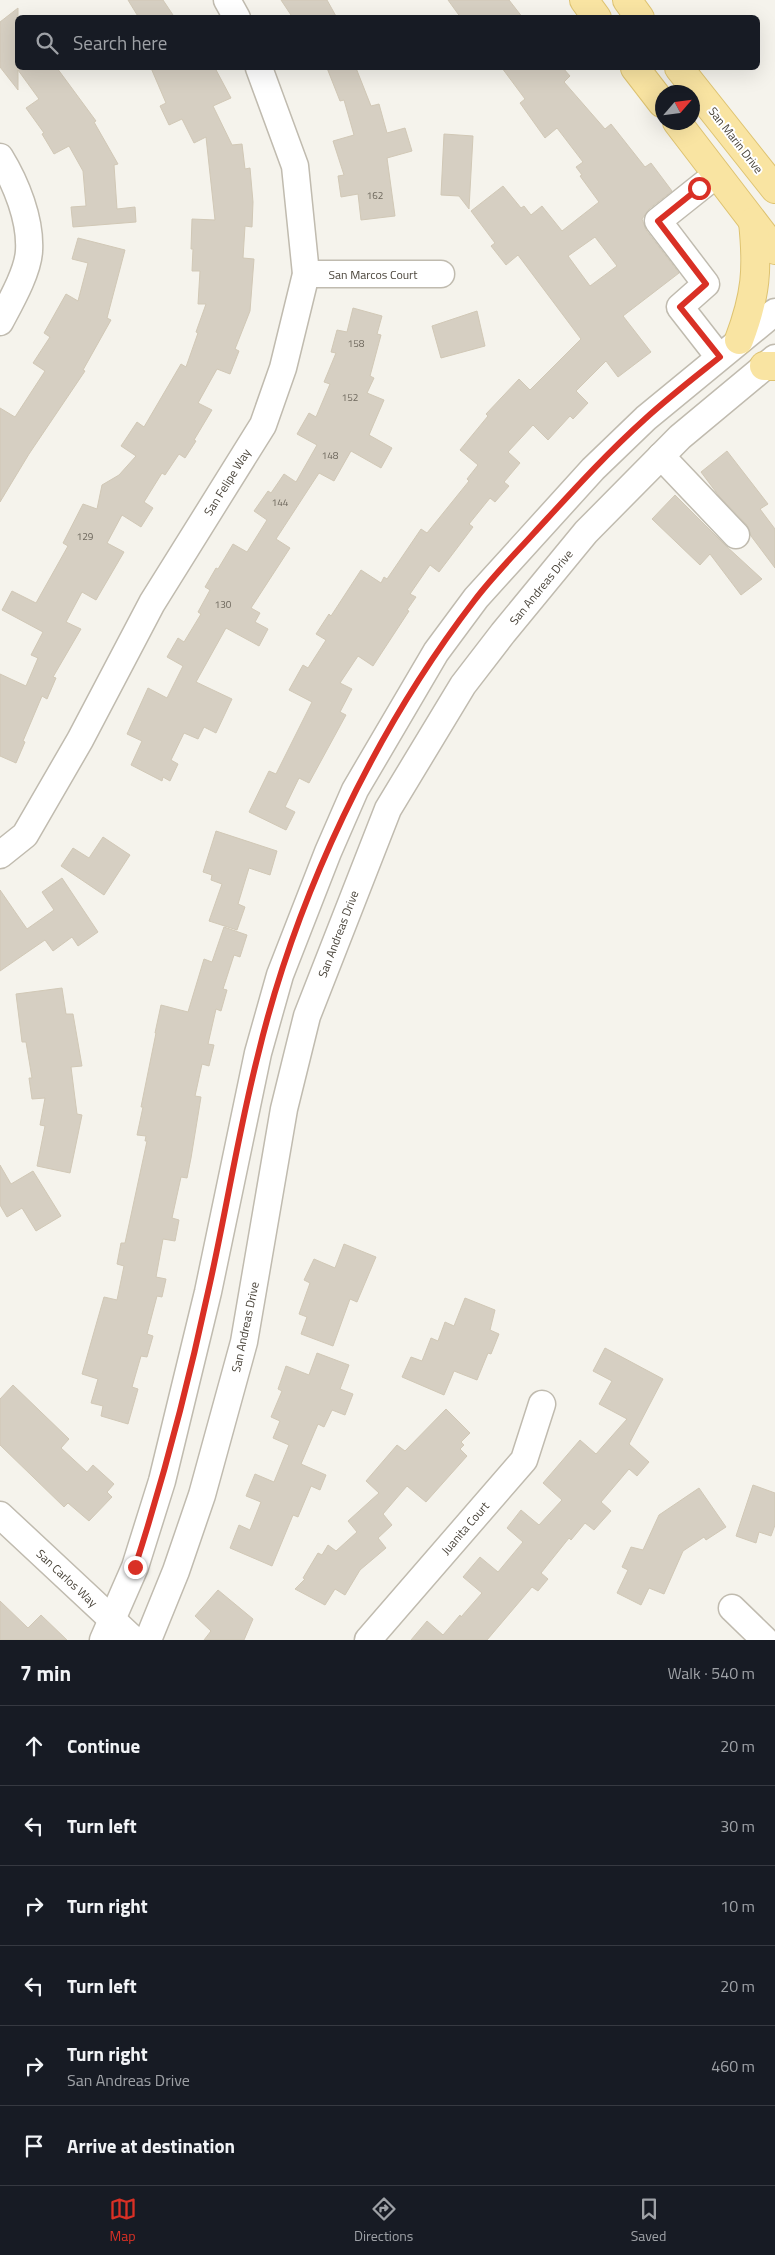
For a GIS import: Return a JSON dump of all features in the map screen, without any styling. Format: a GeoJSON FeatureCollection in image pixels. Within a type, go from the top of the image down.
{"type":"FeatureCollection","features":[{"type":"Feature","properties":{"kind":"main road"},"geometry":{"type":"LineString","coordinates":[[584,0],[595,15]]}},
{"type":"Feature","properties":{"kind":"main road"},"geometry":{"type":"LineString","coordinates":[[627,0],[638,15]]}},
{"type":"Feature","properties":{"kind":"main road"},"geometry":{"type":"LineString","coordinates":[[637,70],[655,94]]}},
{"type":"Feature","properties":{"kind":"main road","name":"San Marin Drive"},"geometry":{"type":"LineString","coordinates":[[681,70],[775,189]]}},
{"type":"Feature","properties":{"kind":"main road"},"geometry":{"type":"LineString","coordinates":[[683,130],[775,250]]}},
{"type":"Feature","properties":{"kind":"main road"},"geometry":{"type":"LineString","coordinates":[[729,348],[749,315],[755,290],[754,222]]}},
{"type":"Feature","properties":{"kind":"street"},"geometry":{"type":"LineString","coordinates":[[227,0],[236,15]]}},
{"type":"Feature","properties":{"kind":"street","name":"San Felipe Way"},"geometry":{"type":"LineString","coordinates":[[0,855],[25,835],[80,740],[152,603],[262,425],[283,368],[306,274],[295,166],[260,70]]}},
{"type":"Feature","properties":{"kind":"street"},"geometry":{"type":"LineString","coordinates":[[0,157],[8,171],[27,226],[29,252],[17,291],[0,322]]}},
{"type":"Feature","properties":{"kind":"street"},"geometry":{"type":"LineString","coordinates":[[716,174],[658,221],[706,284],[680,307],[729,348]]}},
{"type":"Feature","properties":{"kind":"street","name":"San Marcos Court"},"geometry":{"type":"LineString","coordinates":[[306,274],[441,274]]}},
{"type":"Feature","properties":{"kind":"street"},"geometry":{"type":"LineString","coordinates":[[107,1630],[135,1567],[162,1481],[208,1292],[258,1053],[280,975],[328,852],[355,790],[436,652],[476,598],[600,462],[646,418],[775,312]]}},
{"type":"Feature","properties":{"kind":"street","name":"San Andreas Drive"},"geometry":{"type":"LineString","coordinates":[[148,1640],[176,1571],[202,1495],[244,1342],[284,1108],[307,1016],[388,809],[463,684],[502,633],[586,532],[680,437],[771,363]]}},
{"type":"Feature","properties":{"kind":"street"},"geometry":{"type":"LineString","coordinates":[[661,456],[736,535]]}},
{"type":"Feature","properties":{"kind":"street","name":"Juanita Court"},"geometry":{"type":"LineString","coordinates":[[368,1640],[524,1460],[542,1404]]}},
{"type":"Feature","properties":{"kind":"street","name":"San Carlos Way"},"geometry":{"type":"LineString","coordinates":[[0,1515],[107,1630],[134,1640]]}},
{"type":"Feature","properties":{"kind":"street"},"geometry":{"type":"LineString","coordinates":[[732,1608],[765,1640]]}},
{"type":"Feature","properties":{"kind":"building"},"geometry":{"type":"Polygon","coordinates":[[[128,0],[163,0],[173,15],[137,15],[128,0]]]}},
{"type":"Feature","properties":{"kind":"building"},"geometry":{"type":"Polygon","coordinates":[[[281,0],[327,0],[335,15],[291,15],[281,0]]]}},
{"type":"Feature","properties":{"kind":"building"},"geometry":{"type":"Polygon","coordinates":[[[448,0],[509,0],[521,15],[459,15],[448,0]]]}},
{"type":"Feature","properties":{"kind":"building"},"geometry":{"type":"Polygon","coordinates":[[[18,8],[18,15],[15,15],[15,70],[18,70],[18,90],[0,67],[0,22],[18,8]]]}},
{"type":"Feature","properties":{"kind":"building"},"geometry":{"type":"Polygon","coordinates":[[[18,70],[58,70],[96,121],[94,122],[118,164],[114,165],[117,209],[135,207],[136,222],[73,227],[71,207],[86,206],[83,171],[69,146],[54,154],[42,134],[44,133],[26,108],[39,99],[18,70]]]}},
{"type":"Feature","properties":{"kind":"building"},"geometry":{"type":"Polygon","coordinates":[[[152,70],[216,70],[231,98],[213,106],[232,145],[242,144],[245,169],[250,168],[253,202],[252,227],[245,226],[243,258],[254,259],[250,311],[235,349],[239,351],[230,374],[217,369],[198,403],[212,410],[194,440],[196,441],[185,458],[179,454],[165,475],[162,473],[144,502],[153,508],[141,527],[122,515],[107,543],[124,552],[96,600],[82,592],[66,622],[81,629],[53,677],[56,678],[47,699],[42,696],[16,763],[0,756],[0,674],[26,686],[38,658],[31,655],[43,632],[2,610],[12,591],[36,603],[68,546],[63,543],[83,504],[97,509],[102,485],[119,475],[136,456],[121,446],[137,422],[144,427],[181,364],[186,367],[206,304],[198,304],[200,271],[192,271],[193,249],[191,249],[192,219],[215,220],[206,137],[194,143],[182,119],[169,125],[160,106],[166,103],[152,70]]]}},
{"type":"Feature","properties":{"kind":"building"},"geometry":{"type":"Polygon","coordinates":[[[328,70],[357,70],[371,106],[379,104],[387,133],[405,128],[412,151],[387,158],[395,216],[361,220],[358,194],[341,197],[338,176],[344,175],[333,141],[354,135],[344,100],[340,101],[328,70]]]}},
{"type":"Feature","properties":{"kind":"building"},"geometry":{"type":"Polygon","coordinates":[[[503,70],[565,70],[570,76],[564,82],[605,129],[611,124],[645,167],[651,163],[672,191],[649,209],[642,219],[646,230],[679,273],[623,316],[651,352],[618,377],[606,361],[576,391],[588,403],[573,419],[570,416],[548,440],[533,425],[508,452],[520,463],[504,482],[509,486],[495,502],[490,498],[469,524],[473,527],[439,572],[430,565],[410,594],[416,597],[407,610],[409,611],[373,666],[358,656],[340,683],[352,689],[340,712],[346,715],[309,783],[299,778],[285,807],[295,812],[286,830],[249,812],[269,771],[276,774],[312,702],[289,690],[303,665],[308,668],[326,640],[316,634],[329,614],[331,616],[361,570],[381,583],[384,577],[387,579],[421,529],[427,533],[469,481],[467,479],[478,465],[460,450],[488,416],[486,414],[519,379],[530,390],[581,339],[518,255],[506,265],[491,246],[495,243],[471,211],[503,186],[521,208],[524,206],[531,215],[542,206],[562,231],[599,202],[580,176],[582,175],[576,167],[583,162],[557,128],[545,138],[520,103],[525,99],[503,70]],[[595,237],[568,256],[590,286],[617,266],[595,237]]]}},
{"type":"Feature","properties":{"kind":"building"},"geometry":{"type":"Polygon","coordinates":[[[444,134],[473,136],[469,209],[459,196],[441,195],[444,134]]]}},
{"type":"Feature","properties":{"kind":"building"},"geometry":{"type":"Polygon","coordinates":[[[78,238],[125,250],[107,318],[111,320],[83,370],[85,371],[29,454],[0,502],[0,408],[15,417],[45,371],[33,363],[50,337],[44,333],[66,294],[78,301],[88,263],[72,259],[78,238]]]}},
{"type":"Feature","properties":{"kind":"building"},"geometry":{"type":"Polygon","coordinates":[[[353,308],[382,316],[377,334],[381,335],[370,376],[374,378],[367,393],[384,400],[369,435],[392,448],[381,468],[351,451],[334,481],[319,473],[276,539],[290,548],[251,608],[260,613],[255,622],[268,629],[259,646],[226,628],[196,682],[232,699],[216,733],[204,727],[198,739],[184,733],[171,760],[178,764],[170,781],[163,777],[162,781],[131,765],[142,741],[127,734],[148,688],[167,698],[183,666],[167,657],[178,638],[184,642],[201,614],[198,612],[210,590],[205,587],[216,568],[218,569],[233,544],[247,552],[267,520],[254,511],[268,491],[271,493],[284,474],[296,482],[317,445],[297,434],[309,413],[316,417],[330,384],[324,382],[336,353],[331,352],[337,330],[347,332],[353,308]]]}},
{"type":"Feature","properties":{"kind":"building"},"geometry":{"type":"Polygon","coordinates":[[[477,311],[485,346],[441,358],[432,326],[477,311]]]}},
{"type":"Feature","properties":{"kind":"building"},"geometry":{"type":"Polygon","coordinates":[[[727,451],[768,504],[760,509],[775,529],[775,568],[751,536],[747,525],[719,496],[701,472],[727,451]]]}},
{"type":"Feature","properties":{"kind":"building"},"geometry":{"type":"Polygon","coordinates":[[[675,495],[762,579],[741,595],[710,554],[700,565],[652,519],[675,495]]]}},
{"type":"Feature","properties":{"kind":"building"},"geometry":{"type":"Polygon","coordinates":[[[216,831],[277,851],[270,875],[249,868],[238,904],[245,907],[237,930],[209,921],[222,884],[211,880],[212,875],[203,872],[216,831]]]}},
{"type":"Feature","properties":{"kind":"building"},"geometry":{"type":"Polygon","coordinates":[[[103,837],[130,855],[104,895],[61,866],[73,848],[89,858],[103,837]]]}},
{"type":"Feature","properties":{"kind":"building"},"geometry":{"type":"Polygon","coordinates":[[[62,878],[98,932],[78,946],[72,937],[53,951],[45,940],[0,971],[0,890],[27,929],[54,910],[42,892],[62,878]]]}},
{"type":"Feature","properties":{"kind":"building"},"geometry":{"type":"Polygon","coordinates":[[[224,927],[247,935],[240,957],[234,955],[223,989],[227,990],[221,1011],[216,1009],[208,1044],[214,1045],[209,1066],[202,1064],[195,1096],[201,1097],[191,1158],[187,1178],[181,1177],[172,1218],[179,1220],[175,1241],[163,1239],[156,1277],[166,1279],[162,1297],[157,1296],[147,1334],[153,1336],[147,1357],[141,1356],[132,1387],[138,1389],[128,1424],[101,1416],[103,1406],[91,1403],[98,1379],[82,1374],[104,1297],[117,1300],[124,1266],[117,1264],[121,1243],[125,1243],[147,1141],[145,1141],[146,1136],[137,1135],[161,1005],[188,1012],[204,959],[212,962],[224,927]]]}},
{"type":"Feature","properties":{"kind":"building"},"geometry":{"type":"Polygon","coordinates":[[[62,988],[66,1014],[73,1014],[82,1066],[71,1067],[77,1114],[82,1115],[70,1173],[37,1166],[45,1126],[40,1125],[45,1098],[32,1099],[29,1078],[32,1078],[26,1042],[22,1042],[16,994],[62,988]]]}},
{"type":"Feature","properties":{"kind":"building"},"geometry":{"type":"Polygon","coordinates":[[[0,1165],[11,1184],[33,1171],[61,1216],[36,1231],[22,1208],[7,1217],[0,1205],[0,1165]]]}},
{"type":"Feature","properties":{"kind":"building"},"geometry":{"type":"Polygon","coordinates":[[[344,1244],[376,1257],[357,1302],[350,1299],[333,1346],[301,1334],[307,1317],[299,1314],[310,1283],[304,1280],[314,1259],[335,1268],[344,1244]]]}},
{"type":"Feature","properties":{"kind":"building"},"geometry":{"type":"Polygon","coordinates":[[[465,1298],[495,1310],[490,1330],[499,1334],[491,1354],[488,1353],[477,1380],[454,1371],[444,1395],[402,1377],[411,1357],[422,1361],[431,1338],[438,1341],[445,1322],[454,1326],[465,1298]]]}},
{"type":"Feature","properties":{"kind":"building"},"geometry":{"type":"Polygon","coordinates":[[[605,1348],[663,1379],[629,1444],[649,1462],[637,1476],[629,1469],[601,1502],[611,1511],[594,1530],[585,1523],[571,1540],[569,1538],[541,1573],[548,1579],[538,1591],[532,1587],[487,1640],[411,1640],[427,1621],[443,1635],[460,1615],[461,1617],[482,1593],[463,1577],[480,1557],[498,1572],[523,1542],[507,1528],[521,1510],[539,1525],[562,1500],[543,1483],[580,1440],[596,1454],[627,1419],[599,1404],[612,1381],[593,1371],[605,1348]]]}},
{"type":"Feature","properties":{"kind":"building"},"geometry":{"type":"Polygon","coordinates":[[[317,1353],[349,1365],[340,1389],[353,1394],[345,1415],[332,1410],[324,1427],[318,1424],[301,1464],[326,1475],[320,1490],[311,1486],[298,1517],[293,1515],[272,1566],[230,1548],[239,1525],[250,1530],[261,1502],[246,1496],[255,1474],[274,1482],[289,1445],[273,1438],[280,1421],[271,1417],[282,1391],[278,1389],[286,1366],[309,1375],[317,1353]]]}},
{"type":"Feature","properties":{"kind":"building"},"geometry":{"type":"Polygon","coordinates":[[[13,1385],[69,1439],[61,1448],[87,1472],[93,1465],[114,1484],[107,1492],[112,1497],[89,1521],[68,1503],[64,1507],[0,1445],[0,1399],[13,1385]]]}},
{"type":"Feature","properties":{"kind":"building"},"geometry":{"type":"Polygon","coordinates":[[[446,1409],[470,1433],[461,1442],[464,1445],[460,1449],[467,1456],[426,1502],[407,1486],[383,1514],[392,1525],[378,1538],[386,1548],[360,1570],[345,1595],[335,1589],[325,1605],[295,1589],[305,1579],[303,1578],[318,1553],[322,1555],[328,1545],[336,1551],[357,1532],[348,1521],[379,1493],[366,1481],[397,1445],[405,1451],[446,1409]]]}},
{"type":"Feature","properties":{"kind":"building"},"geometry":{"type":"Polygon","coordinates":[[[753,1485],[775,1493],[775,1525],[771,1536],[759,1532],[756,1543],[736,1536],[753,1485]]]}},
{"type":"Feature","properties":{"kind":"building"},"geometry":{"type":"Polygon","coordinates":[[[699,1488],[726,1527],[706,1540],[704,1537],[683,1551],[664,1594],[649,1588],[641,1605],[617,1593],[628,1570],[622,1567],[631,1547],[643,1550],[659,1515],[699,1488]]]}},
{"type":"Feature","properties":{"kind":"building"},"geometry":{"type":"Polygon","coordinates":[[[218,1590],[253,1619],[244,1640],[204,1640],[211,1631],[195,1616],[218,1590]]]}},
{"type":"Feature","properties":{"kind":"building"},"geometry":{"type":"Polygon","coordinates":[[[0,1601],[28,1628],[41,1615],[67,1640],[0,1640],[0,1601]]]}},
{"type":"Feature","properties":{"kind":"route"},"geometry":{"type":"LineString","coordinates":[[135,1567],[162,1481],[208,1292],[258,1053],[280,975],[328,852],[355,790],[384,738],[436,652],[476,598],[593,469],[646,418],[720,357],[680,307],[706,284],[658,221],[699,188]]}}]}
